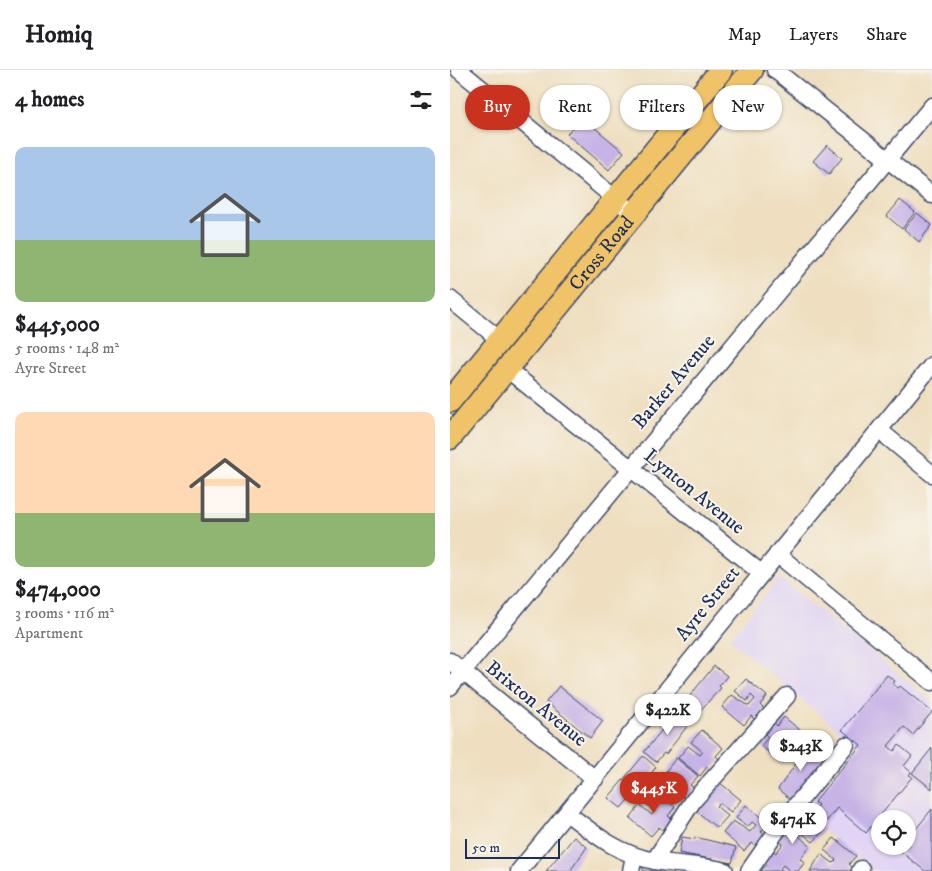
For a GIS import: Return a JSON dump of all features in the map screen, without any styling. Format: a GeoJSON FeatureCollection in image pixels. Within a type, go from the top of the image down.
{"type":"FeatureCollection","features":[{"type":"Feature","properties":{"kind":"highway","name":"Cross Road"},"geometry":{"type":"LineString","coordinates":[[450,401],[721,70]]}},
{"type":"Feature","properties":{"kind":"highway","name":"Cross Road"},"geometry":{"type":"LineString","coordinates":[[450,438],[752,70]]}},
{"type":"Feature","properties":{"kind":"street"},"geometry":{"type":"LineString","coordinates":[[459,70],[634,214]]}},
{"type":"Feature","properties":{"kind":"street"},"geometry":{"type":"LineString","coordinates":[[775,70],[932,195]]}},
{"type":"Feature","properties":{"kind":"street","name":"Barker Avenue"},"geometry":{"type":"LineString","coordinates":[[450,687],[932,106]]}},
{"type":"Feature","properties":{"kind":"street"},"geometry":{"type":"LineString","coordinates":[[450,299],[500,340]]}},
{"type":"Feature","properties":{"kind":"street","name":"Ayre Street"},"geometry":{"type":"LineString","coordinates":[[519,871],[932,365]]}},
{"type":"Feature","properties":{"kind":"street","name":"Lynton Avenue"},"geometry":{"type":"LineString","coordinates":[[507,369],[761,573]]}},
{"type":"Feature","properties":{"kind":"street"},"geometry":{"type":"LineString","coordinates":[[879,430],[932,474]]}},
{"type":"Feature","properties":{"kind":"street"},"geometry":{"type":"LineString","coordinates":[[777,554],[932,682]]}},
{"type":"Feature","properties":{"kind":"street","name":"Brixton Avenue"},"geometry":{"type":"LineString","coordinates":[[450,661],[595,779]]}},
{"type":"Feature","properties":{"kind":"street"},"geometry":{"type":"LineString","coordinates":[[654,861],[693,801],[787,696]]}},
{"type":"Feature","properties":{"kind":"street"},"geometry":{"type":"LineString","coordinates":[[749,871],[787,816],[846,745]]}},
{"type":"Feature","properties":{"kind":"street"},"geometry":{"type":"LineString","coordinates":[[567,814],[632,863],[654,861],[722,871]]}},
{"type":"Feature","properties":{"kind":"shaded area"},"geometry":{"type":"Polygon","coordinates":[[[779,578],[932,701],[932,871],[874,871],[802,813],[858,746],[729,639],[779,578]]]}},
{"type":"Feature","properties":{"kind":"building"},"geometry":{"type":"Polygon","coordinates":[[[571,130],[598,130],[624,152],[609,170],[567,134],[571,130]]]}},
{"type":"Feature","properties":{"kind":"building"},"geometry":{"type":"Polygon","coordinates":[[[827,145],[842,158],[829,174],[813,161],[827,145]]]}},
{"type":"Feature","properties":{"kind":"building"},"geometry":{"type":"Polygon","coordinates":[[[900,200],[915,212],[902,229],[887,216],[900,200]]]}},
{"type":"Feature","properties":{"kind":"building"},"geometry":{"type":"Polygon","coordinates":[[[917,213],[932,225],[919,242],[904,229],[917,213]]]}},
{"type":"Feature","properties":{"kind":"building"},"geometry":{"type":"Polygon","coordinates":[[[714,666],[727,676],[719,686],[721,688],[693,718],[680,708],[714,666]]]}},
{"type":"Feature","properties":{"kind":"building"},"geometry":{"type":"Polygon","coordinates":[[[887,675],[895,681],[893,684],[898,688],[900,686],[932,712],[913,735],[904,727],[888,746],[894,751],[899,745],[912,756],[904,766],[911,772],[909,775],[912,777],[885,810],[871,810],[871,827],[866,833],[837,808],[825,823],[812,812],[818,805],[814,802],[861,745],[842,730],[887,675]]]}},
{"type":"Feature","properties":{"kind":"building"},"geometry":{"type":"Polygon","coordinates":[[[746,679],[767,696],[760,705],[764,709],[755,720],[751,716],[744,725],[722,707],[732,695],[749,706],[755,699],[751,695],[747,701],[735,691],[746,679]]]}},
{"type":"Feature","properties":{"kind":"building"},"geometry":{"type":"Polygon","coordinates":[[[559,686],[603,721],[590,738],[546,702],[559,686]]]}},
{"type":"Feature","properties":{"kind":"building"},"geometry":{"type":"Polygon","coordinates":[[[678,710],[691,721],[666,754],[664,753],[656,762],[644,752],[678,710]]]}},
{"type":"Feature","properties":{"kind":"building"},"geometry":{"type":"Polygon","coordinates":[[[784,717],[806,735],[795,747],[784,738],[781,741],[793,751],[782,763],[761,746],[768,737],[764,733],[773,722],[777,726],[784,717]]]}},
{"type":"Feature","properties":{"kind":"building"},"geometry":{"type":"Polygon","coordinates":[[[702,730],[723,748],[716,756],[720,760],[711,770],[707,767],[700,776],[678,758],[688,746],[700,755],[703,752],[691,742],[702,730]]]}},
{"type":"Feature","properties":{"kind":"building"},"geometry":{"type":"Polygon","coordinates":[[[812,747],[825,757],[790,799],[778,789],[802,755],[804,757],[812,747]]]}},
{"type":"Feature","properties":{"kind":"building"},"geometry":{"type":"Polygon","coordinates":[[[932,748],[932,789],[912,773],[932,748]]]}},
{"type":"Feature","properties":{"kind":"building"},"geometry":{"type":"Polygon","coordinates":[[[643,756],[656,767],[631,800],[629,799],[621,808],[608,798],[643,756]]]}},
{"type":"Feature","properties":{"kind":"building"},"geometry":{"type":"Polygon","coordinates":[[[676,758],[698,776],[690,785],[694,788],[686,799],[681,795],[674,804],[652,787],[663,774],[674,783],[677,780],[666,771],[676,758]]]}},
{"type":"Feature","properties":{"kind":"building"},"geometry":{"type":"Polygon","coordinates":[[[719,782],[741,800],[731,812],[719,803],[716,806],[728,816],[717,828],[696,811],[719,782]]]}},
{"type":"Feature","properties":{"kind":"building"},"geometry":{"type":"Polygon","coordinates":[[[653,790],[675,807],[668,816],[672,819],[663,830],[659,827],[651,836],[630,818],[640,805],[652,815],[655,811],[643,802],[653,790]]]}},
{"type":"Feature","properties":{"kind":"building"},"geometry":{"type":"Polygon","coordinates":[[[746,805],[768,823],[761,832],[765,835],[756,846],[752,843],[744,851],[723,833],[733,821],[750,832],[756,825],[752,822],[748,827],[736,818],[746,805]]]}},
{"type":"Feature","properties":{"kind":"building"},"geometry":{"type":"Polygon","coordinates":[[[932,809],[932,871],[925,871],[905,855],[916,855],[916,829],[932,809]]]}},
{"type":"Feature","properties":{"kind":"building"},"geometry":{"type":"Polygon","coordinates":[[[802,812],[824,830],[813,842],[802,833],[799,836],[810,846],[800,859],[805,862],[798,871],[790,871],[783,865],[780,869],[783,871],[761,871],[767,864],[763,861],[772,850],[776,853],[783,844],[778,841],[791,817],[795,821],[802,812]]]}},
{"type":"Feature","properties":{"kind":"building"},"geometry":{"type":"Polygon","coordinates":[[[574,837],[587,847],[570,871],[546,871],[574,837]]]}},
{"type":"Feature","properties":{"kind":"building"},"geometry":{"type":"Polygon","coordinates":[[[682,837],[695,839],[695,837],[736,847],[732,863],[679,853],[682,837]]]}},
{"type":"Feature","properties":{"kind":"building"},"geometry":{"type":"Polygon","coordinates":[[[834,838],[856,856],[849,864],[853,868],[850,871],[810,871],[821,854],[833,863],[836,860],[824,850],[834,838]]]}},
{"type":"Feature","properties":{"kind":"building"},"geometry":{"type":"Polygon","coordinates":[[[643,866],[669,871],[643,871],[643,866]]]}}]}
